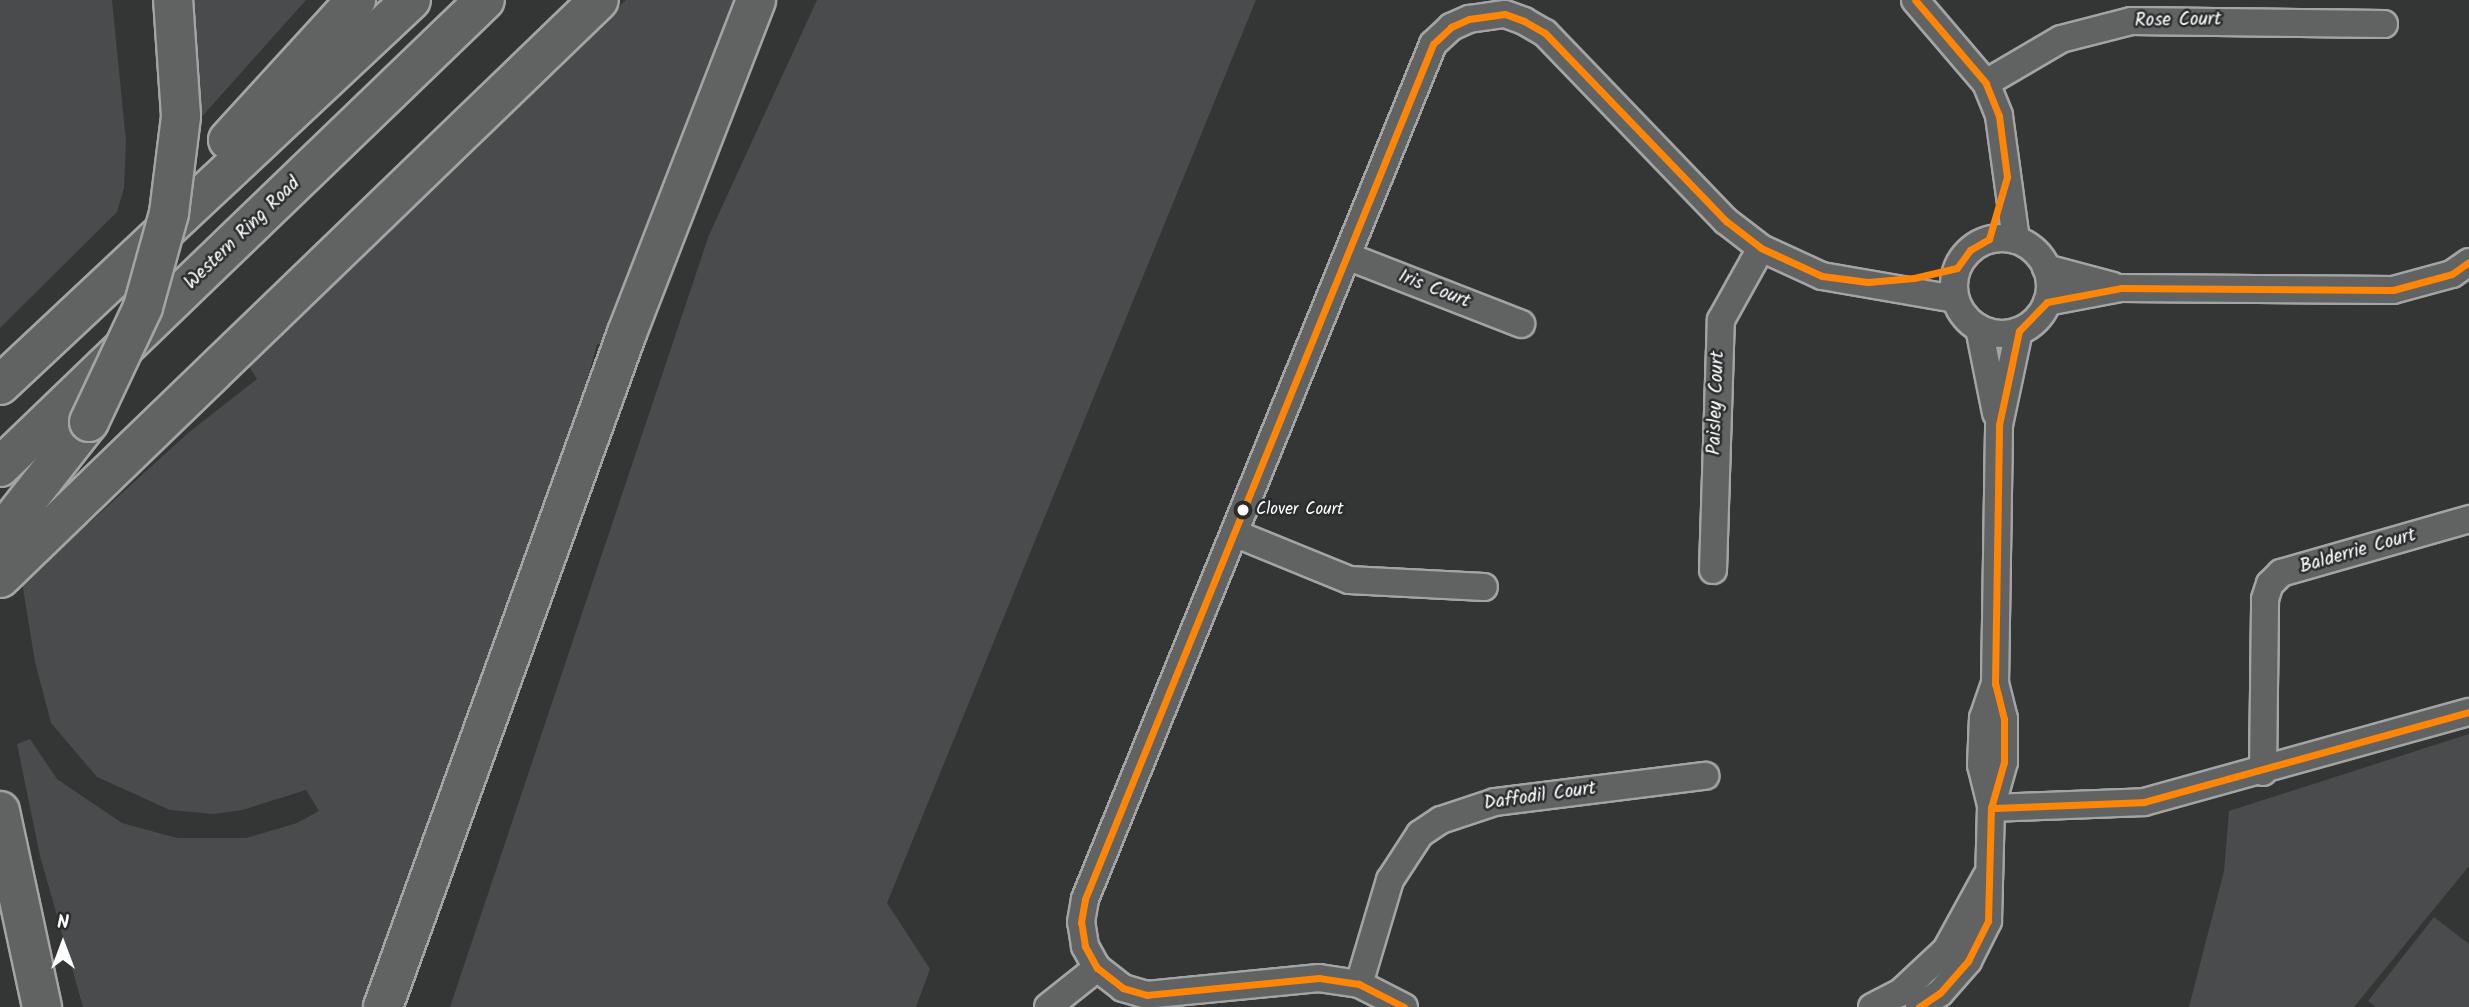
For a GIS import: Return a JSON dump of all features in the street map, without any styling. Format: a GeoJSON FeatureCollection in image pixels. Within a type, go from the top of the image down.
{"type":"FeatureCollection","features":[{"type":"Feature","properties":{"kind":"highway"},"geometry":{"type":"LineString","coordinates":[[0,536],[44,485],[89,422],[143,307],[169,214],[179,142],[181,89],[173,0]]}},
{"type":"Feature","properties":{"kind":"highway"},"geometry":{"type":"LineString","coordinates":[[38,348],[356,0]]}},
{"type":"Feature","properties":{"kind":"highway"},"geometry":{"type":"LineString","coordinates":[[0,385],[411,0]]}},
{"type":"Feature","properties":{"kind":"highway","name":"Western Ring Road"},"geometry":{"type":"LineString","coordinates":[[0,467],[485,0]]}},
{"type":"Feature","properties":{"kind":"highway"},"geometry":{"type":"LineString","coordinates":[[0,578],[599,0]]}},
{"type":"Feature","properties":{"kind":"highway"},"geometry":{"type":"LineString","coordinates":[[383,1007],[637,307],[756,0]]}},
{"type":"Feature","properties":{"kind":"highway"},"geometry":{"type":"LineString","coordinates":[[0,811],[42,1007]]}},
{"type":"Feature","properties":{"kind":"street"},"geometry":{"type":"LineString","coordinates":[[1915,0],[1957,44],[1986,83],[1999,116],[2016,240]]}},
{"type":"Feature","properties":{"kind":"street"},"geometry":{"type":"LineString","coordinates":[[1404,1007],[1359,984],[1319,978],[1147,995],[1123,988],[1097,968],[1085,946],[1081,922],[1085,899],[1433,44],[1451,27],[1479,8],[1505,14],[1545,33],[1726,221],[1761,248],[1822,276],[1955,299]]}},
{"type":"Feature","properties":{"kind":"street","name":"Rose Court"},"geometry":{"type":"LineString","coordinates":[[1986,83],[2061,39],[2098,26],[2193,10],[2384,24]]}},
{"type":"Feature","properties":{"kind":"street"},"geometry":{"type":"LineString","coordinates":[[1989,239],[2007,177]]}},
{"type":"Feature","properties":{"kind":"street"},"geometry":{"type":"LineString","coordinates":[[1989,239],[2016,240],[2034,250],[2046,268],[2047,302],[2040,314],[2019,331],[2006,334],[1979,328],[1964,316],[1955,299],[1957,268],[1970,250],[1989,239]]}},
{"type":"Feature","properties":{"kind":"street","name":"Paisley Court"},"geometry":{"type":"LineString","coordinates":[[1713,570],[1721,320],[1761,248]]}},
{"type":"Feature","properties":{"kind":"street","name":"Iris Court"},"geometry":{"type":"LineString","coordinates":[[1347,256],[1521,324]]}},
{"type":"Feature","properties":{"kind":"street"},"geometry":{"type":"LineString","coordinates":[[2047,302],[2122,288],[2393,290],[2452,274],[2469,262]]}},
{"type":"Feature","properties":{"kind":"street"},"geometry":{"type":"LineString","coordinates":[[1868,282],[1957,268]]}},
{"type":"Feature","properties":{"kind":"street"},"geometry":{"type":"LineString","coordinates":[[2046,268],[2122,288]]}},
{"type":"Feature","properties":{"kind":"street"},"geometry":{"type":"LineString","coordinates":[[1935,1002],[1968,961],[1988,921],[1991,807],[2004,762],[2004,719],[1995,684],[1998,425],[1979,328]]}},
{"type":"Feature","properties":{"kind":"street"},"geometry":{"type":"LineString","coordinates":[[1998,425],[2019,331]]}},
{"type":"Feature","properties":{"kind":"street","name":"Balderrie Court"},"geometry":{"type":"LineString","coordinates":[[2263,772],[2265,599],[2270,584],[2281,573],[2469,519]]}},
{"type":"Feature","properties":{"kind":"street"},"geometry":{"type":"LineString","coordinates":[[1234,533],[1349,580],[1484,587]]}},
{"type":"Feature","properties":{"kind":"street"},"geometry":{"type":"LineString","coordinates":[[1991,807],[2144,802],[2263,772],[2469,712]]}},
{"type":"Feature","properties":{"kind":"street","name":"Daffodil Court"},"geometry":{"type":"LineString","coordinates":[[1359,984],[1390,880],[1420,834],[1441,820],[1495,802],[1704,776]]}},
{"type":"Feature","properties":{"kind":"street"},"geometry":{"type":"LineString","coordinates":[[1872,1007],[1900,993],[1946,950],[1988,873]]}},
{"type":"Feature","properties":{"kind":"street"},"geometry":{"type":"LineString","coordinates":[[1048,1007],[1097,968]]}},
{"type":"Feature","properties":{"kind":"shaded area"},"geometry":{"type":"Polygon","coordinates":[[[0,0],[112,0],[126,141],[124,188],[117,212],[0,328],[0,0]]]}},
{"type":"Feature","properties":{"kind":"shaded area"},"geometry":{"type":"Polygon","coordinates":[[[190,0],[306,0],[198,121],[195,31],[190,0]]]}},
{"type":"Feature","properties":{"kind":"shaded area"},"geometry":{"type":"Polygon","coordinates":[[[626,0],[735,0],[674,156],[611,346],[597,344],[566,460],[364,1007],[83,1007],[40,856],[17,744],[30,739],[57,779],[122,823],[177,838],[246,838],[297,823],[319,811],[306,790],[242,810],[214,814],[170,810],[97,777],[51,723],[35,662],[22,582],[85,521],[88,524],[188,433],[257,379],[246,362],[626,0]]]}},
{"type":"Feature","properties":{"kind":"shaded area"},"geometry":{"type":"Polygon","coordinates":[[[817,0],[1256,0],[887,903],[930,969],[916,1007],[450,1007],[709,235],[817,0]]]}},
{"type":"Feature","properties":{"kind":"shaded area"},"geometry":{"type":"Polygon","coordinates":[[[2469,734],[2469,866],[2354,1007],[2189,1007],[2224,871],[2229,811],[2469,734]]]}},
{"type":"Feature","properties":{"kind":"shaded area"},"geometry":{"type":"Polygon","coordinates":[[[2434,917],[2469,944],[2469,1007],[2376,1007],[2368,1001],[2434,917]]]}},
{"type":"Feature","properties":{"kind":"transit line"},"geometry":{"type":"LineString","coordinates":[[1404,1007],[1359,984],[1319,978],[1147,995],[1123,988],[1097,968],[1085,946],[1081,922],[1085,899],[1433,44],[1451,27],[1469,19],[1505,14],[1524,21],[1545,33],[1726,221],[1761,248],[1822,276],[1868,282],[1914,278],[1957,268],[1970,250],[1989,239],[2007,177],[1999,116],[1986,83],[1915,0]]}},
{"type":"Feature","properties":{"kind":"transit line"},"geometry":{"type":"LineString","coordinates":[[1919,1007],[1940,993],[1968,961],[1988,921],[1991,808],[2004,762],[2004,719],[1995,684],[1999,425],[2019,331],[2047,302],[2121,288],[2393,290],[2452,274],[2469,262]]}},
{"type":"Feature","properties":{"kind":"transit line"},"geometry":{"type":"LineString","coordinates":[[1991,808],[2144,802],[2469,712]]}},
{"type":"Feature","properties":{"kind":"place","name":"Clover Court"},"geometry":{"type":"Point","coordinates":[1243,510]}}]}
